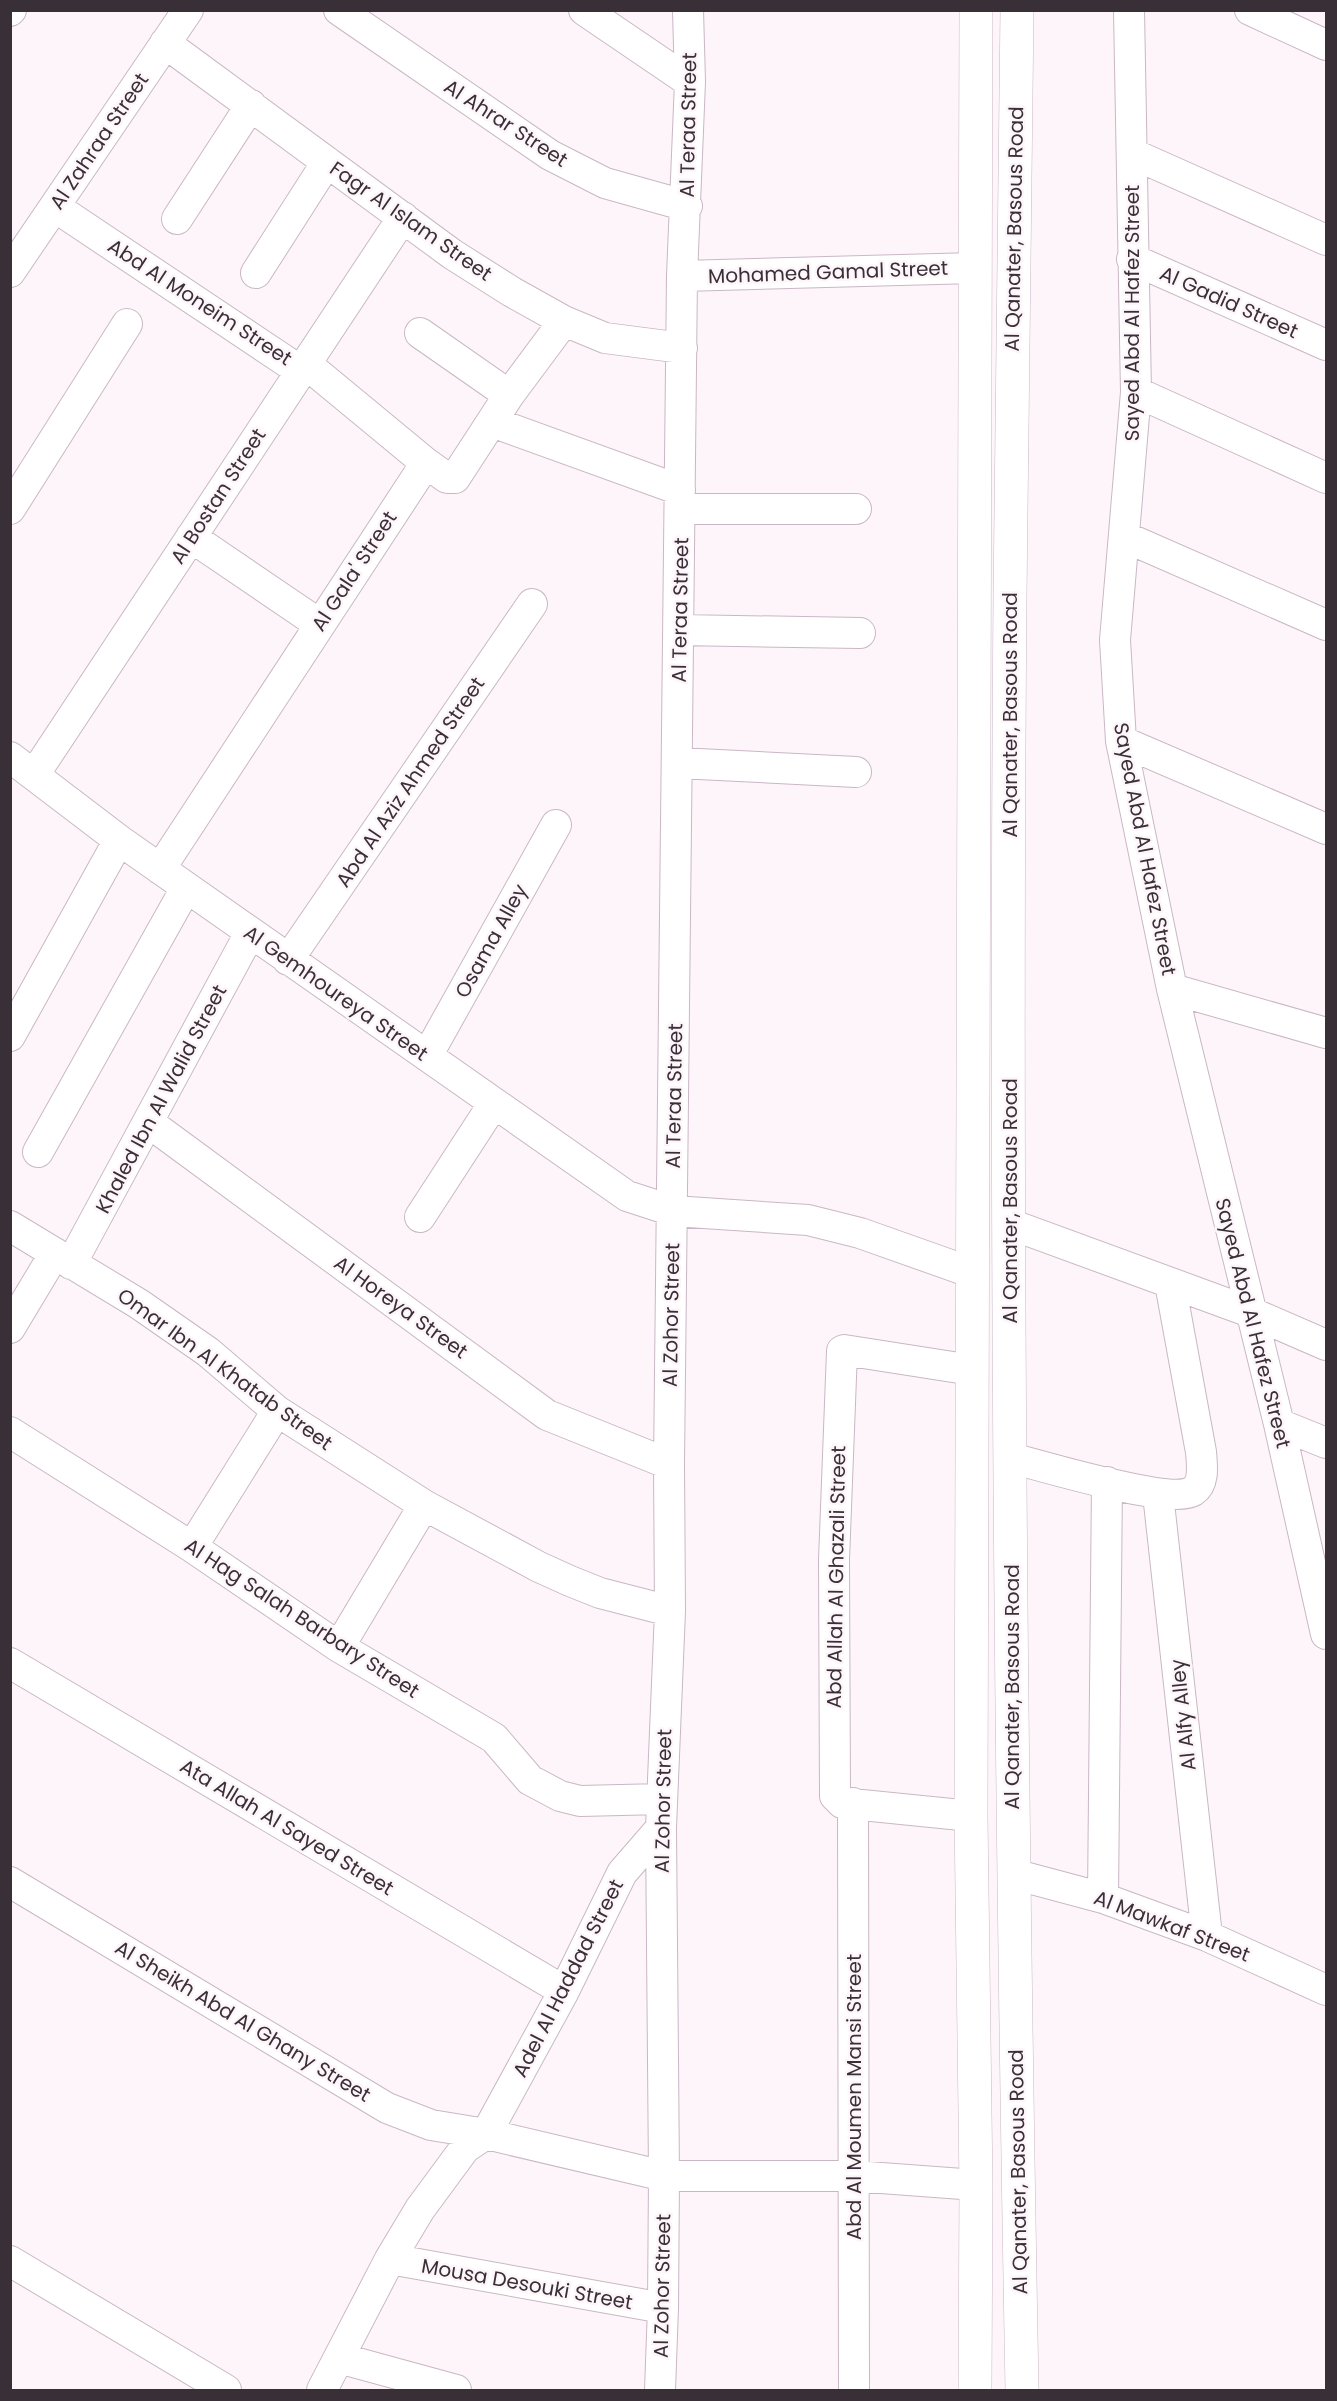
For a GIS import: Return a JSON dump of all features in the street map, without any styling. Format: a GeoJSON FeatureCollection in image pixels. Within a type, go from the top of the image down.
{"type":"FeatureCollection","features":[{"type":"Feature","properties":{"kind":"main road","name":"Al Qanater, Basous Road"},"geometry":{"type":"LineString","coordinates":[[975,2391],[976,2185],[971,1816],[976,10]]}},
{"type":"Feature","properties":{"kind":"main road","name":"Al Qanater, Basous Road"},"geometry":{"type":"LineString","coordinates":[[1017,10],[1010,601],[1010,1224],[1012,1874],[1022,2391]]}},
{"type":"Feature","properties":{"kind":"street","name":"Al Zahraa Street"},"geometry":{"type":"LineString","coordinates":[[10,272],[188,10]]}},
{"type":"Feature","properties":{"kind":"street","name":"Al Ahrar Street"},"geometry":{"type":"LineString","coordinates":[[339,10],[550,155],[605,183],[687,206]]}},
{"type":"Feature","properties":{"kind":"street"},"geometry":{"type":"LineString","coordinates":[[584,10],[690,81]]}},
{"type":"Feature","properties":{"kind":"street","name":"Al Teraa Street"},"geometry":{"type":"LineString","coordinates":[[673,1210],[682,276],[687,206],[690,81],[688,10]]}},
{"type":"Feature","properties":{"kind":"street","name":"Sayed Abd Al Hafez Street"},"geometry":{"type":"LineString","coordinates":[[1129,10],[1136,392],[1115,640],[1121,741],[1172,989],[1250,1312],[1321,1586],[1326,1635]]}},
{"type":"Feature","properties":{"kind":"street"},"geometry":{"type":"LineString","coordinates":[[1250,10],[1326,45]]}},
{"type":"Feature","properties":{"kind":"street","name":"Fagr Al Islam Street"},"geometry":{"type":"LineString","coordinates":[[165,43],[452,254],[512,292],[564,321],[605,338],[682,348]]}},
{"type":"Feature","properties":{"kind":"street"},"geometry":{"type":"LineString","coordinates":[[177,219],[251,105]]}},
{"type":"Feature","properties":{"kind":"street"},"geometry":{"type":"LineString","coordinates":[[1133,154],[1326,240]]}},
{"type":"Feature","properties":{"kind":"street"},"geometry":{"type":"LineString","coordinates":[[256,273],[327,162]]}},
{"type":"Feature","properties":{"kind":"street","name":"Abd Al Moneim Street"},"geometry":{"type":"LineString","coordinates":[[55,207],[284,360],[299,366],[305,363],[426,463]]}},
{"type":"Feature","properties":{"kind":"street","name":"Al Bostan Street"},"geometry":{"type":"LineString","coordinates":[[34,775],[403,218]]}},
{"type":"Feature","properties":{"kind":"street","name":"Al Gadid Street"},"geometry":{"type":"LineString","coordinates":[[1132,259],[1326,345]]}},
{"type":"Feature","properties":{"kind":"street","name":"Mohamed Gamal Street"},"geometry":{"type":"LineString","coordinates":[[682,276],[974,268]]}},
{"type":"Feature","properties":{"kind":"street"},"geometry":{"type":"LineString","coordinates":[[426,463],[447,478],[455,478],[509,395],[564,321]]}},
{"type":"Feature","properties":{"kind":"street"},"geometry":{"type":"LineString","coordinates":[[10,509],[127,324]]}},
{"type":"Feature","properties":{"kind":"street"},"geometry":{"type":"LineString","coordinates":[[420,333],[509,395]]}},
{"type":"Feature","properties":{"kind":"street"},"geometry":{"type":"LineString","coordinates":[[1136,392],[1326,478]]}},
{"type":"Feature","properties":{"kind":"street"},"geometry":{"type":"LineString","coordinates":[[492,422],[681,499],[856,509]]}},
{"type":"Feature","properties":{"kind":"street","name":"Al Gala' Street"},"geometry":{"type":"LineString","coordinates":[[160,869],[426,463]]}},
{"type":"Feature","properties":{"kind":"street"},"geometry":{"type":"LineString","coordinates":[[191,537],[319,624]]}},
{"type":"Feature","properties":{"kind":"street"},"geometry":{"type":"LineString","coordinates":[[1125,537],[1326,625]]}},
{"type":"Feature","properties":{"kind":"street","name":"Abd Al Aziz Ahmed Street"},"geometry":{"type":"LineString","coordinates":[[288,960],[532,604]]}},
{"type":"Feature","properties":{"kind":"street"},"geometry":{"type":"LineString","coordinates":[[679,630],[860,633]]}},
{"type":"Feature","properties":{"kind":"street"},"geometry":{"type":"LineString","coordinates":[[1121,741],[1326,829]]}},
{"type":"Feature","properties":{"kind":"street","name":"Al Gemhoureya Street"},"geometry":{"type":"LineString","coordinates":[[10,757],[186,888],[627,1196],[673,1210],[808,1220],[860,1233],[973,1273]]}},
{"type":"Feature","properties":{"kind":"street"},"geometry":{"type":"LineString","coordinates":[[678,763],[856,772]]}},
{"type":"Feature","properties":{"kind":"street","name":"Osama Alley"},"geometry":{"type":"LineString","coordinates":[[427,1056],[556,825]]}},
{"type":"Feature","properties":{"kind":"street"},"geometry":{"type":"LineString","coordinates":[[10,1036],[119,840]]}},
{"type":"Feature","properties":{"kind":"street"},"geometry":{"type":"LineString","coordinates":[[38,1152],[186,888]]}},
{"type":"Feature","properties":{"kind":"street","name":"Khaled Ibn Al Walid Street"},"geometry":{"type":"LineString","coordinates":[[10,1328],[63,1259],[148,1122],[250,933]]}},
{"type":"Feature","properties":{"kind":"street"},"geometry":{"type":"LineString","coordinates":[[1172,989],[1326,1033]]}},
{"type":"Feature","properties":{"kind":"street"},"geometry":{"type":"LineString","coordinates":[[420,1217],[494,1103]]}},
{"type":"Feature","properties":{"kind":"street","name":"Al Horeya Street"},"geometry":{"type":"LineString","coordinates":[[148,1122],[546,1415],[669,1464]]}},
{"type":"Feature","properties":{"kind":"street","name":"Al Zohor Street"},"geometry":{"type":"LineString","coordinates":[[660,2391],[664,2176],[661,1828],[670,1611],[669,1464],[673,1210]]}},
{"type":"Feature","properties":{"kind":"street"},"geometry":{"type":"LineString","coordinates":[[1010,1224],[1250,1312],[1326,1345]]}},
{"type":"Feature","properties":{"kind":"street","name":"Omar Ibn Al Khatab Street"},"geometry":{"type":"LineString","coordinates":[[10,1226],[139,1304],[208,1352],[277,1411],[424,1505],[539,1567],[570,1581],[600,1593],[670,1611]]}},
{"type":"Feature","properties":{"kind":"street"},"geometry":{"type":"LineString","coordinates":[[1011,1458],[1158,1494],[1185,1495],[1197,1488],[1202,1471],[1201,1452],[1170,1283]]}},
{"type":"Feature","properties":{"kind":"street","name":"Abd Allah Al Ghazali Street"},"geometry":{"type":"LineString","coordinates":[[853,1803],[842,1803],[835,1796],[834,1560],[840,1354],[844,1350],[972,1370]]}},
{"type":"Feature","properties":{"kind":"street"},"geometry":{"type":"LineString","coordinates":[[192,1547],[277,1411]]}},
{"type":"Feature","properties":{"kind":"street"},"geometry":{"type":"LineString","coordinates":[[1279,1424],[1326,1443]]}},
{"type":"Feature","properties":{"kind":"street","name":"Al Hag Salah Barbary Street"},"geometry":{"type":"LineString","coordinates":[[10,1432],[192,1547],[339,1647],[494,1738],[531,1780],[560,1796],[580,1801],[662,1799]]}},
{"type":"Feature","properties":{"kind":"street"},"geometry":{"type":"LineString","coordinates":[[1103,1898],[1107,1482]]}},
{"type":"Feature","properties":{"kind":"street","name":"Al Alfy Alley"},"geometry":{"type":"LineString","coordinates":[[1158,1494],[1207,1936]]}},
{"type":"Feature","properties":{"kind":"street"},"geometry":{"type":"LineString","coordinates":[[339,1647],[424,1505]]}},
{"type":"Feature","properties":{"kind":"street","name":"Ata Allah Al Sayed Street"},"geometry":{"type":"LineString","coordinates":[[10,1663],[564,1991]]}},
{"type":"Feature","properties":{"kind":"street"},"geometry":{"type":"LineString","coordinates":[[853,1803],[971,1816]]}},
{"type":"Feature","properties":{"kind":"street","name":"Abd Al Moumen Mansi Street"},"geometry":{"type":"LineString","coordinates":[[853,1803],[854,2391]]}},
{"type":"Feature","properties":{"kind":"street","name":"Adel Al Haddad Street"},"geometry":{"type":"LineString","coordinates":[[486,2134],[564,1991],[622,1873],[661,1828]]}},
{"type":"Feature","properties":{"kind":"street","name":"Al Mawkaf Street"},"geometry":{"type":"LineString","coordinates":[[1012,1874],[1103,1898],[1207,1936],[1326,1990]]}},
{"type":"Feature","properties":{"kind":"street","name":"Al Sheikh Abd Al Ghany Street"},"geometry":{"type":"LineString","coordinates":[[10,1882],[387,2108],[431,2125],[486,2134],[664,2176],[854,2176],[976,2185]]}},
{"type":"Feature","properties":{"kind":"street"},"geometry":{"type":"LineString","coordinates":[[322,2391],[390,2259],[420,2209],[465,2148],[486,2134]]}},
{"type":"Feature","properties":{"kind":"street","name":"Mousa Desouki Street"},"geometry":{"type":"LineString","coordinates":[[390,2259],[663,2308]]}},
{"type":"Feature","properties":{"kind":"street"},"geometry":{"type":"LineString","coordinates":[[10,2261],[226,2391]]}},
{"type":"Feature","properties":{"kind":"street"},"geometry":{"type":"LineString","coordinates":[[339,2358],[456,2391]]}}]}
